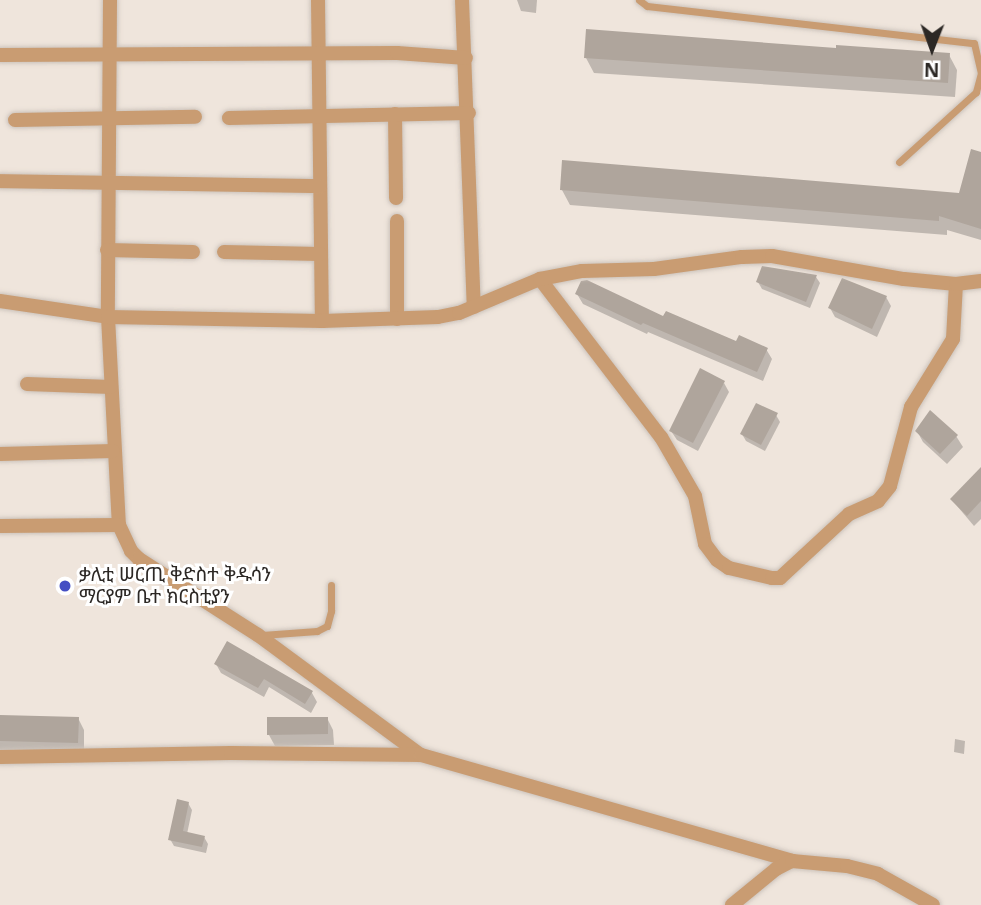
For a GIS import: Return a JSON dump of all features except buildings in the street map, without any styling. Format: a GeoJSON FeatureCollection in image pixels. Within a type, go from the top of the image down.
{"type":"FeatureCollection","features":[{"type":"Feature","properties":{"kind":"street"},"geometry":{"type":"LineString","coordinates":[[110,0],[108,317],[119,525],[131,551],[139,559],[258,635],[421,755]]}},
{"type":"Feature","properties":{"kind":"street"},"geometry":{"type":"LineString","coordinates":[[318,0],[321,321]]}},
{"type":"Feature","properties":{"kind":"street"},"geometry":{"type":"LineString","coordinates":[[462,0],[469,113],[474,307]]}},
{"type":"Feature","properties":{"kind":"street"},"geometry":{"type":"LineString","coordinates":[[0,55],[397,53],[466,58]]}},
{"type":"Feature","properties":{"kind":"street"},"geometry":{"type":"LineString","coordinates":[[229,118],[469,113]]}},
{"type":"Feature","properties":{"kind":"street"},"geometry":{"type":"LineString","coordinates":[[395,114],[396,198]]}},
{"type":"Feature","properties":{"kind":"street"},"geometry":{"type":"LineString","coordinates":[[15,120],[109,121],[195,117]]}},
{"type":"Feature","properties":{"kind":"street"},"geometry":{"type":"LineString","coordinates":[[0,181],[320,186]]}},
{"type":"Feature","properties":{"kind":"street"},"geometry":{"type":"LineString","coordinates":[[397,221],[397,318]]}},
{"type":"Feature","properties":{"kind":"street"},"geometry":{"type":"LineString","coordinates":[[107,250],[193,252]]}},
{"type":"Feature","properties":{"kind":"street"},"geometry":{"type":"LineString","coordinates":[[224,252],[320,254]]}},
{"type":"Feature","properties":{"kind":"street"},"geometry":{"type":"LineString","coordinates":[[0,301],[108,317],[321,321],[439,317],[474,307],[540,279],[582,271],[654,269],[742,257],[772,256],[904,279],[956,284],[981,281]]}},
{"type":"Feature","properties":{"kind":"street"},"geometry":{"type":"LineString","coordinates":[[540,279],[661,438],[695,496],[705,544],[717,560],[729,568],[772,578],[780,578],[849,514],[878,501],[890,486],[911,408],[953,339],[956,284]]}},
{"type":"Feature","properties":{"kind":"street"},"geometry":{"type":"LineString","coordinates":[[27,384],[111,387]]}},
{"type":"Feature","properties":{"kind":"street"},"geometry":{"type":"LineString","coordinates":[[0,454],[113,451]]}},
{"type":"Feature","properties":{"kind":"street"},"geometry":{"type":"LineString","coordinates":[[0,526],[119,525]]}},
{"type":"Feature","properties":{"kind":"street"},"geometry":{"type":"LineString","coordinates":[[0,757],[231,753],[421,755],[792,861],[847,866],[878,874],[933,905]]}},
{"type":"Feature","properties":{"kind":"street"},"geometry":{"type":"LineString","coordinates":[[732,905],[776,869],[792,861]]}},
{"type":"Feature","properties":{"kind":"lane"},"geometry":{"type":"LineString","coordinates":[[639,0],[647,6],[974,43],[981,73],[976,92],[899,162]]}},
{"type":"Feature","properties":{"kind":"lane"},"geometry":{"type":"LineString","coordinates":[[258,635],[317,631],[327,626],[331,611],[331,585]]}},
{"type":"Feature","properties":{"kind":"place","name":"ቃሊቲ ሠርጢ ቅድስተ ቅዱሳን ማርያም ቤተ ክርስቲያን"},"geometry":{"type":"Point","coordinates":[65,586]}}]}
